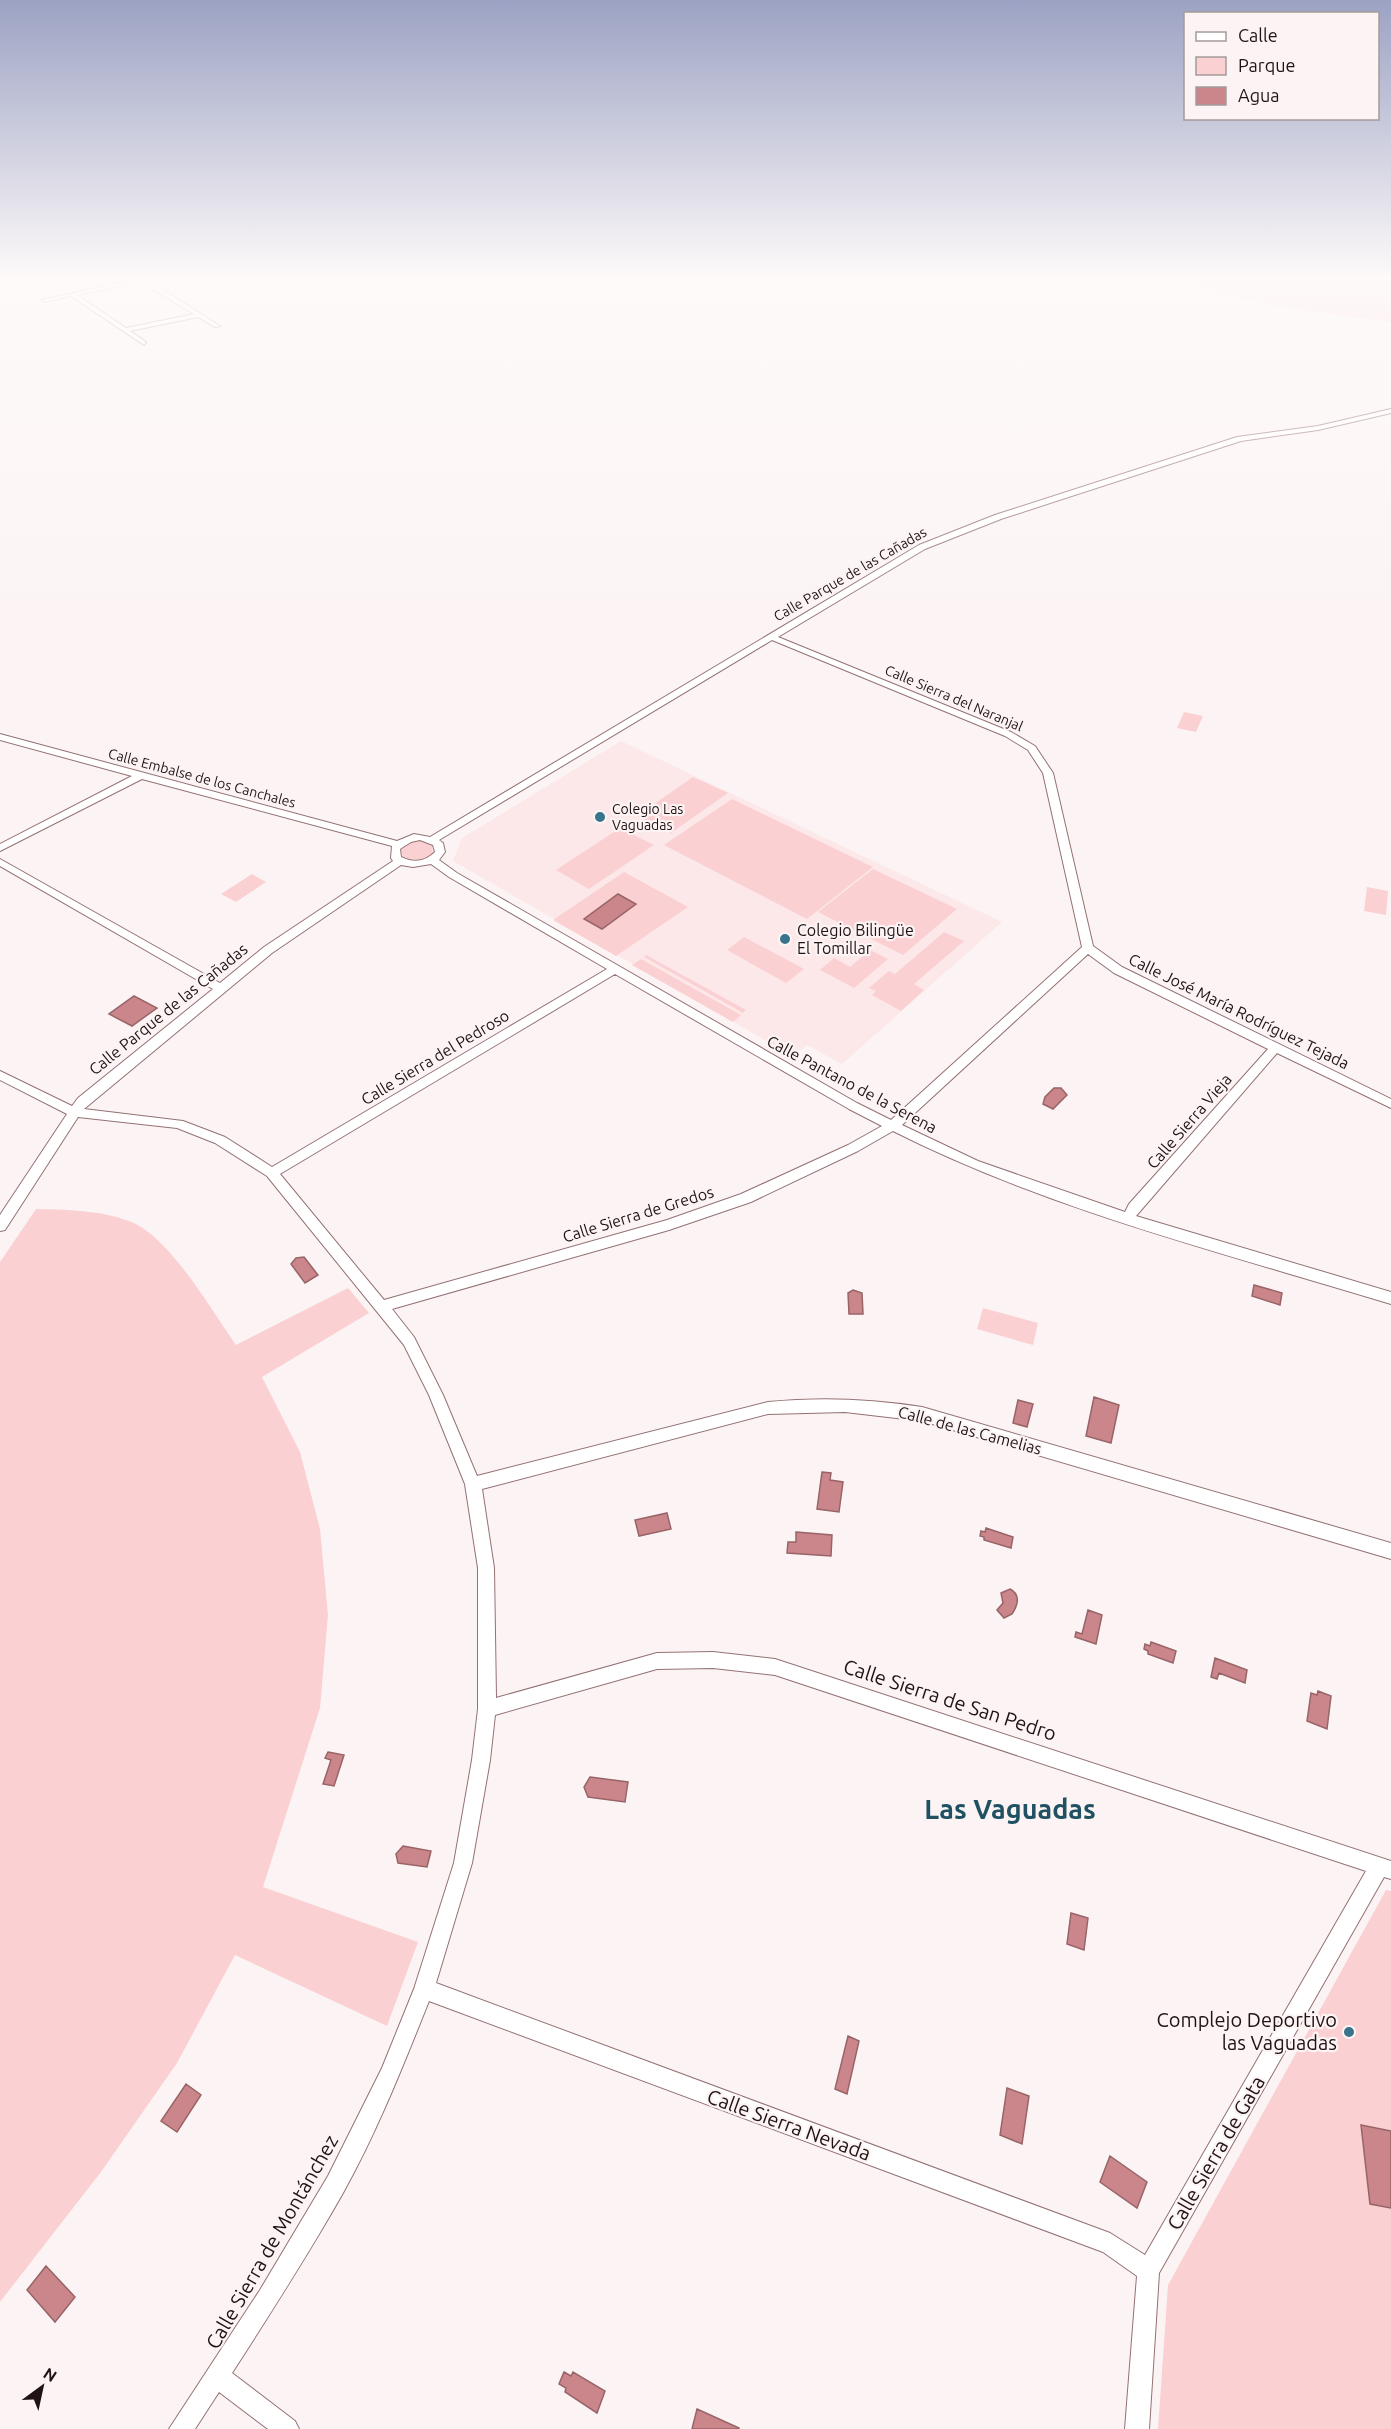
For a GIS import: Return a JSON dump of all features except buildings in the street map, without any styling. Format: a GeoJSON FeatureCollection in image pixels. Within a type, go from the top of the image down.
{"type":"FeatureCollection","features":[{"type":"Feature","properties":{"kind":"street","name":"Calle Parque de las Cañadas"},"geometry":{"type":"LineString","coordinates":[[434,839],[922,548],[998,517],[1240,439],[1318,428],[1391,411]]}},
{"type":"Feature","properties":{"kind":"street","name":"Calle Sierra del Naranjal"},"geometry":{"type":"LineString","coordinates":[[771,637],[1008,734],[1032,748],[1048,773],[1088,948]]}},
{"type":"Feature","properties":{"kind":"street","name":"Calle Embalse de los Canchales"},"geometry":{"type":"LineString","coordinates":[[0,737],[398,844]]}},
{"type":"Feature","properties":{"kind":"street"},"geometry":{"type":"LineString","coordinates":[[0,848],[140,776]]}},
{"type":"Feature","properties":{"kind":"street"},"geometry":{"type":"LineString","coordinates":[[415,837],[434,839],[441,847],[441,852],[432,860],[419,864],[400,861],[394,853],[398,844],[415,837]]}},
{"type":"Feature","properties":{"kind":"street","name":"Calle Pantano de la Serena"},"geometry":{"type":"LineString","coordinates":[[432,860],[453,875],[853,1106],[973,1164],[1128,1219],[1390,1295]]}},
{"type":"Feature","properties":{"kind":"street","name":"Calle Parque de las Cañadas"},"geometry":{"type":"LineString","coordinates":[[0,1226],[7,1205],[74,1112],[120,1069],[268,950],[400,861]]}},
{"type":"Feature","properties":{"kind":"street"},"geometry":{"type":"LineString","coordinates":[[0,862],[220,988]]}},
{"type":"Feature","properties":{"kind":"street"},"geometry":{"type":"LineString","coordinates":[[892,1126],[1088,948]]}},
{"type":"Feature","properties":{"kind":"street","name":"Calle José María Rodríguez Tejada"},"geometry":{"type":"LineString","coordinates":[[1088,948],[1118,970],[1391,1104]]}},
{"type":"Feature","properties":{"kind":"street","name":"Calle Sierra del Pedroso"},"geometry":{"type":"LineString","coordinates":[[272,1173],[615,969]]}},
{"type":"Feature","properties":{"kind":"street","name":"Calle Sierra Vieja"},"geometry":{"type":"LineString","coordinates":[[1128,1219],[1134,1208],[1276,1047]]}},
{"type":"Feature","properties":{"kind":"street","name":"Calle Sierra de Montánchez"},"geometry":{"type":"LineString","coordinates":[[0,1075],[74,1112],[178,1124],[220,1140],[272,1173],[383,1306],[409,1341],[436,1395],[473,1484],[486,1568],[487,1709],[464,1863],[424,1989],[389,2075],[336,2184],[218,2377],[181,2429]]}},
{"type":"Feature","properties":{"kind":"street","name":"Calle Sierra de Gredos"},"geometry":{"type":"LineString","coordinates":[[383,1306],[669,1225],[746,1198],[892,1126]]}},
{"type":"Feature","properties":{"kind":"street","name":"Calle de las Camelias"},"geometry":{"type":"LineString","coordinates":[[473,1484],[768,1408],[810,1403],[880,1407],[922,1414],[1391,1551]]}},
{"type":"Feature","properties":{"kind":"street","name":"Calle Sierra de San Pedro"},"geometry":{"type":"LineString","coordinates":[[487,1709],[657,1661],[713,1660],[775,1667],[1385,1868]]}},
{"type":"Feature","properties":{"kind":"street","name":"Calle Sierra de Gata"},"geometry":{"type":"LineString","coordinates":[[1137,2429],[1148,2271],[1385,1868]]}},
{"type":"Feature","properties":{"kind":"street","name":"Calle Sierra Nevada"},"geometry":{"type":"LineString","coordinates":[[424,1989],[1110,2244],[1148,2271]]}},
{"type":"Feature","properties":{"kind":"street"},"geometry":{"type":"LineString","coordinates":[[218,2377],[286,2429]]}},
{"type":"Feature","properties":{"kind":"shaded area","name":"Colegio Bilingüe El Tomillar"},"geometry":{"type":"Polygon","coordinates":[[[621,741],[1002,922],[842,1064],[807,1045],[801,1050],[784,1051],[453,861],[462,838],[621,741]]]}},
{"type":"Feature","properties":{"kind":"green space"},"geometry":{"type":"Polygon","coordinates":[[[1184,712],[1203,716],[1196,732],[1177,728],[1184,712]]]}},
{"type":"Feature","properties":{"kind":"green space"},"geometry":{"type":"Polygon","coordinates":[[[693,777],[728,793],[671,833],[637,816],[693,777]]]}},
{"type":"Feature","properties":{"kind":"green space"},"geometry":{"type":"Polygon","coordinates":[[[732,799],[873,867],[807,919],[664,845],[732,799]]]}},
{"type":"Feature","properties":{"kind":"green space"},"geometry":{"type":"Polygon","coordinates":[[[620,828],[654,845],[589,889],[556,870],[620,828]]]}},
{"type":"Feature","properties":{"kind":"green space"},"geometry":{"type":"Polygon","coordinates":[[[414,841],[425,841],[432,844],[433,854],[420,860],[404,858],[400,851],[404,845],[414,841]]]}},
{"type":"Feature","properties":{"kind":"green space"},"geometry":{"type":"Polygon","coordinates":[[[873,869],[957,909],[903,955],[818,912],[873,869]]]}},
{"type":"Feature","properties":{"kind":"green space"},"geometry":{"type":"Polygon","coordinates":[[[624,872],[688,907],[616,956],[553,920],[624,872]]]}},
{"type":"Feature","properties":{"kind":"green space"},"geometry":{"type":"Polygon","coordinates":[[[252,874],[266,882],[236,902],[221,894],[252,874]]]}},
{"type":"Feature","properties":{"kind":"green space"},"geometry":{"type":"Polygon","coordinates":[[[1367,887],[1388,891],[1386,915],[1364,911],[1367,887]]]}},
{"type":"Feature","properties":{"kind":"green space"},"geometry":{"type":"Polygon","coordinates":[[[944,932],[964,941],[914,984],[924,990],[901,1011],[872,995],[876,991],[869,988],[889,971],[895,974],[944,932]]]}},
{"type":"Feature","properties":{"kind":"green space"},"geometry":{"type":"Polygon","coordinates":[[[744,937],[804,969],[786,983],[727,950],[744,937]]]}},
{"type":"Feature","properties":{"kind":"green space"},"geometry":{"type":"Polygon","coordinates":[[[870,950],[888,959],[854,988],[820,970],[834,958],[850,967],[870,950]]]}},
{"type":"Feature","properties":{"kind":"green space"},"geometry":{"type":"Polygon","coordinates":[[[646,955],[746,1010],[743,1013],[644,957],[646,955]]]}},
{"type":"Feature","properties":{"kind":"green space"},"geometry":{"type":"Polygon","coordinates":[[[641,959],[741,1015],[733,1022],[632,965],[641,959]]]}},
{"type":"Feature","properties":{"kind":"green space"},"geometry":{"type":"Polygon","coordinates":[[[36,1209],[112,1216],[136,1224],[150,1233],[178,1262],[236,1345],[348,1288],[369,1313],[262,1377],[300,1452],[320,1529],[328,1615],[320,1708],[263,1887],[418,1942],[387,2026],[235,1955],[177,2063],[101,2172],[0,2302],[0,1262],[36,1209]]]}},
{"type":"Feature","properties":{"kind":"green space"},"geometry":{"type":"Polygon","coordinates":[[[983,1308],[1038,1323],[1033,1345],[977,1329],[983,1308]]]}},
{"type":"Feature","properties":{"kind":"green space","name":"Complejo Deportivo las Vaguadas"},"geometry":{"type":"Polygon","coordinates":[[[1386,1890],[1391,1891],[1391,2429],[1158,2429],[1168,2285],[1386,1890]]]}},
{"type":"Feature","properties":{"kind":"water"},"geometry":{"type":"Polygon","coordinates":[[[618,894],[636,904],[602,929],[584,919],[618,894]]]}},
{"type":"Feature","properties":{"kind":"water"},"geometry":{"type":"Polygon","coordinates":[[[134,996],[157,1008],[132,1026],[109,1014],[134,996]]]}},
{"type":"Feature","properties":{"kind":"water"},"geometry":{"type":"Polygon","coordinates":[[[1054,1088],[1061,1088],[1067,1095],[1053,1109],[1043,1104],[1045,1097],[1054,1088]]]}},
{"type":"Feature","properties":{"kind":"water"},"geometry":{"type":"Polygon","coordinates":[[[304,1257],[318,1275],[305,1283],[291,1264],[296,1258],[304,1257]]]}},
{"type":"Feature","properties":{"kind":"water"},"geometry":{"type":"Polygon","coordinates":[[[1254,1285],[1282,1293],[1280,1305],[1252,1296],[1254,1285]]]}},
{"type":"Feature","properties":{"kind":"water"},"geometry":{"type":"Polygon","coordinates":[[[853,1290],[862,1293],[863,1314],[849,1314],[848,1293],[853,1290]]]}},
{"type":"Feature","properties":{"kind":"water"},"geometry":{"type":"Polygon","coordinates":[[[1094,1397],[1119,1405],[1111,1443],[1086,1436],[1094,1397]]]}},
{"type":"Feature","properties":{"kind":"water"},"geometry":{"type":"Polygon","coordinates":[[[1018,1400],[1033,1404],[1027,1427],[1013,1423],[1018,1400]]]}},
{"type":"Feature","properties":{"kind":"water"},"geometry":{"type":"Polygon","coordinates":[[[822,1472],[831,1473],[830,1480],[843,1482],[839,1512],[817,1509],[822,1472]]]}},
{"type":"Feature","properties":{"kind":"water"},"geometry":{"type":"Polygon","coordinates":[[[667,1513],[671,1529],[639,1536],[635,1520],[667,1513]]]}},
{"type":"Feature","properties":{"kind":"water"},"geometry":{"type":"Polygon","coordinates":[[[986,1528],[1013,1537],[1011,1548],[984,1540],[984,1537],[980,1536],[981,1531],[985,1532],[986,1528]]]}},
{"type":"Feature","properties":{"kind":"water"},"geometry":{"type":"Polygon","coordinates":[[[796,1532],[832,1535],[831,1556],[787,1553],[788,1542],[796,1542],[796,1532]]]}},
{"type":"Feature","properties":{"kind":"water"},"geometry":{"type":"Polygon","coordinates":[[[1010,1589],[1016,1594],[1017,1604],[1012,1614],[1004,1618],[997,1610],[1003,1603],[1001,1593],[1010,1589]]]}},
{"type":"Feature","properties":{"kind":"water"},"geometry":{"type":"Polygon","coordinates":[[[1088,1610],[1102,1615],[1096,1644],[1075,1637],[1076,1632],[1082,1634],[1088,1610]]]}},
{"type":"Feature","properties":{"kind":"water"},"geometry":{"type":"Polygon","coordinates":[[[1151,1642],[1176,1651],[1173,1663],[1148,1654],[1148,1651],[1144,1649],[1145,1644],[1150,1646],[1151,1642]]]}},
{"type":"Feature","properties":{"kind":"water"},"geometry":{"type":"Polygon","coordinates":[[[1215,1658],[1247,1670],[1245,1683],[1219,1673],[1217,1679],[1211,1677],[1215,1658]]]}},
{"type":"Feature","properties":{"kind":"water"},"geometry":{"type":"Polygon","coordinates":[[[1318,1691],[1331,1696],[1327,1729],[1307,1721],[1311,1693],[1317,1695],[1318,1691]]]}},
{"type":"Feature","properties":{"kind":"water"},"geometry":{"type":"Polygon","coordinates":[[[328,1752],[344,1755],[334,1786],[323,1784],[331,1760],[325,1758],[328,1752]]]}},
{"type":"Feature","properties":{"kind":"water"},"geometry":{"type":"Polygon","coordinates":[[[590,1777],[628,1782],[625,1802],[588,1797],[584,1787],[590,1777]]]}},
{"type":"Feature","properties":{"kind":"water"},"geometry":{"type":"Polygon","coordinates":[[[403,1846],[431,1851],[427,1867],[398,1863],[396,1854],[403,1846]]]}},
{"type":"Feature","properties":{"kind":"water"},"geometry":{"type":"Polygon","coordinates":[[[1071,1913],[1088,1918],[1084,1950],[1067,1944],[1071,1913]]]}},
{"type":"Feature","properties":{"kind":"water"},"geometry":{"type":"Polygon","coordinates":[[[848,2036],[859,2041],[847,2094],[835,2089],[848,2036]]]}},
{"type":"Feature","properties":{"kind":"water"},"geometry":{"type":"Polygon","coordinates":[[[186,2084],[201,2095],[177,2132],[161,2121],[186,2084]]]}},
{"type":"Feature","properties":{"kind":"water"},"geometry":{"type":"Polygon","coordinates":[[[1007,2088],[1029,2096],[1022,2144],[1000,2135],[1007,2088]]]}},
{"type":"Feature","properties":{"kind":"water"},"geometry":{"type":"Polygon","coordinates":[[[1361,2125],[1391,2131],[1391,2208],[1370,2204],[1361,2125]]]}},
{"type":"Feature","properties":{"kind":"water"},"geometry":{"type":"Polygon","coordinates":[[[1110,2156],[1147,2182],[1137,2208],[1100,2182],[1110,2156]]]}},
{"type":"Feature","properties":{"kind":"water"},"geometry":{"type":"Polygon","coordinates":[[[46,2266],[75,2297],[55,2322],[27,2290],[46,2266]]]}},
{"type":"Feature","properties":{"kind":"water"},"geometry":{"type":"Polygon","coordinates":[[[564,2372],[571,2376],[573,2372],[605,2391],[597,2413],[565,2392],[566,2388],[559,2384],[564,2372]]]}},
{"type":"Feature","properties":{"kind":"water"},"geometry":{"type":"Polygon","coordinates":[[[697,2409],[739,2428],[739,2429],[692,2429],[697,2409]]]}},
{"type":"Feature","properties":{"kind":"place","name":"Colegio Las Vaguadas"},"geometry":{"type":"Point","coordinates":[600,817]}},
{"type":"Feature","properties":{"kind":"place","name":"Colegio Bilingüe El Tomillar"},"geometry":{"type":"Point","coordinates":[785,939]}},
{"type":"Feature","properties":{"kind":"place","name":"Complejo Deportivo las Vaguadas"},"geometry":{"type":"Point","coordinates":[1349,2032]}},
{"type":"Feature","properties":{"kind":"district","name":"Las Vaguadas"},"geometry":{"type":"Point","coordinates":[1010,1810]}}]}
